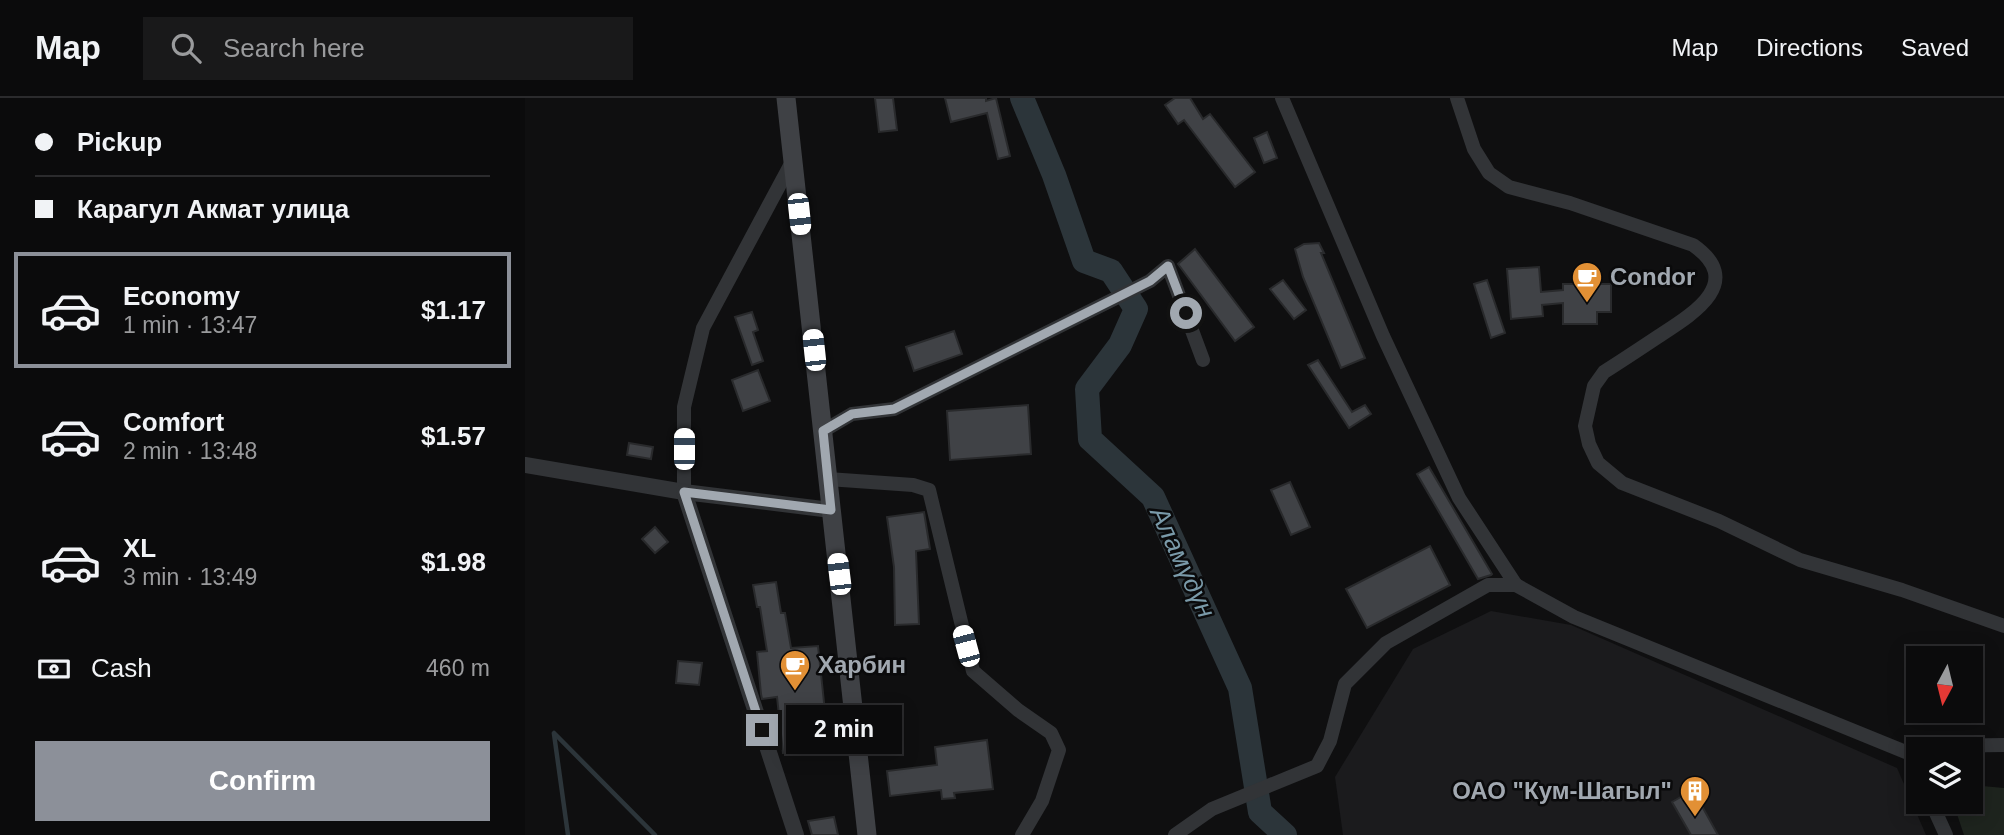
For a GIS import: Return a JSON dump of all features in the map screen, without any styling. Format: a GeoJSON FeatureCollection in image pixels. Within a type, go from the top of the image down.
{"type":"FeatureCollection","features":[{"type":"Feature","properties":{"kind":"main road"},"geometry":{"type":"LineString","coordinates":[[786,98],[867,835]]}},
{"type":"Feature","properties":{"kind":"street"},"geometry":{"type":"LineString","coordinates":[[1282,98],[1383,336],[1453,485],[1517,584],[1574,617],[1906,751]]}},
{"type":"Feature","properties":{"kind":"street"},"geometry":{"type":"LineString","coordinates":[[1457,98],[1474,149],[1489,173],[1509,187],[1570,203],[1693,245],[1709,256],[1714,268],[1715,281],[1710,297],[1690,316],[1604,373],[1594,386],[1585,426],[1589,444],[1598,463],[1622,483],[1719,521],[1800,560],[1902,590],[2004,626]]}},
{"type":"Feature","properties":{"kind":"street"},"geometry":{"type":"LineString","coordinates":[[793,160],[703,328],[684,407],[684,492],[796,835]]}},
{"type":"Feature","properties":{"kind":"street"},"geometry":{"type":"LineString","coordinates":[[823,431],[852,414],[894,409],[903,405],[1150,281],[1168,266],[1203,360]]}},
{"type":"Feature","properties":{"kind":"street"},"geometry":{"type":"LineString","coordinates":[[525,465],[684,492],[831,510]]}},
{"type":"Feature","properties":{"kind":"street"},"geometry":{"type":"LineString","coordinates":[[828,479],[913,485],[929,490],[973,671],[1018,710],[1052,733],[1059,750],[1042,801],[1022,835]]}},
{"type":"Feature","properties":{"kind":"street"},"geometry":{"type":"LineString","coordinates":[[1175,835],[1212,809],[1317,766],[1330,741],[1345,684],[1386,643],[1488,585],[1517,584]]}},
{"type":"Feature","properties":{"kind":"street"},"geometry":{"type":"LineString","coordinates":[[1983,745],[2004,745]]}},
{"type":"Feature","properties":{"kind":"street"},"geometry":{"type":"LineString","coordinates":[[1936,814],[1946,835]]}},
{"type":"Feature","properties":{"kind":"shaded area"},"geometry":{"type":"Polygon","coordinates":[[[1491,611],[1571,625],[1897,768],[1906,789],[1906,814],[1917,814],[1926,835],[1343,835],[1335,777],[1413,649],[1491,611]]]}},
{"type":"Feature","properties":{"kind":"shaded area"},"geometry":{"type":"Polygon","coordinates":[[[1983,786],[2004,788],[2004,835],[1964,835],[1957,814],[1983,814],[1983,786]]]}},
{"type":"Feature","properties":{"kind":"building"},"geometry":{"type":"Polygon","coordinates":[[[875,98],[893,98],[897,130],[879,132],[875,98]]]}},
{"type":"Feature","properties":{"kind":"building"},"geometry":{"type":"Polygon","coordinates":[[[945,98],[986,98],[986,101],[996,98],[1010,156],[998,159],[987,113],[951,122],[945,98]]]}},
{"type":"Feature","properties":{"kind":"building"},"geometry":{"type":"Polygon","coordinates":[[[1175,98],[1190,98],[1203,119],[1210,114],[1255,172],[1235,187],[1184,120],[1178,124],[1165,105],[1175,98]]]}},
{"type":"Feature","properties":{"kind":"building"},"geometry":{"type":"Polygon","coordinates":[[[1267,132],[1277,158],[1264,163],[1254,138],[1267,132]]]}},
{"type":"Feature","properties":{"kind":"building"},"geometry":{"type":"Polygon","coordinates":[[[1319,243],[1365,358],[1341,368],[1303,277],[1295,249],[1304,244],[1319,243]]]}},
{"type":"Feature","properties":{"kind":"building"},"geometry":{"type":"Polygon","coordinates":[[[1195,249],[1254,327],[1235,341],[1178,264],[1195,249]]]}},
{"type":"Feature","properties":{"kind":"building"},"geometry":{"type":"Polygon","coordinates":[[[1539,267],[1541,292],[1563,290],[1563,284],[1611,284],[1611,312],[1597,312],[1597,324],[1563,324],[1563,303],[1542,305],[1543,316],[1511,319],[1507,269],[1539,267]]]}},
{"type":"Feature","properties":{"kind":"building"},"geometry":{"type":"Polygon","coordinates":[[[1283,280],[1306,310],[1294,319],[1270,289],[1283,280]]]}},
{"type":"Feature","properties":{"kind":"building"},"geometry":{"type":"Polygon","coordinates":[[[1487,280],[1505,333],[1491,338],[1474,284],[1487,280]]]}},
{"type":"Feature","properties":{"kind":"building"},"geometry":{"type":"Polygon","coordinates":[[[752,312],[758,330],[753,332],[763,361],[752,365],[735,317],[752,312]]]}},
{"type":"Feature","properties":{"kind":"building"},"geometry":{"type":"Polygon","coordinates":[[[954,331],[962,354],[914,371],[906,347],[954,331]]]}},
{"type":"Feature","properties":{"kind":"building"},"geometry":{"type":"Polygon","coordinates":[[[1318,360],[1352,412],[1365,405],[1371,414],[1349,428],[1308,365],[1318,360]]]}},
{"type":"Feature","properties":{"kind":"building"},"geometry":{"type":"Polygon","coordinates":[[[758,370],[770,401],[743,411],[732,380],[758,370]]]}},
{"type":"Feature","properties":{"kind":"building"},"geometry":{"type":"Polygon","coordinates":[[[1028,405],[1031,454],[950,460],[947,411],[1028,405]]]}},
{"type":"Feature","properties":{"kind":"building"},"geometry":{"type":"Polygon","coordinates":[[[629,443],[653,447],[651,459],[627,455],[629,443]]]}},
{"type":"Feature","properties":{"kind":"building"},"geometry":{"type":"Polygon","coordinates":[[[1429,467],[1491,575],[1478,579],[1417,474],[1429,467]]]}},
{"type":"Feature","properties":{"kind":"building"},"geometry":{"type":"Polygon","coordinates":[[[1290,482],[1310,527],[1291,535],[1271,490],[1290,482]]]}},
{"type":"Feature","properties":{"kind":"building"},"geometry":{"type":"Polygon","coordinates":[[[924,512],[930,549],[916,551],[919,624],[895,625],[894,567],[887,517],[924,512]]]}},
{"type":"Feature","properties":{"kind":"building"},"geometry":{"type":"Polygon","coordinates":[[[655,527],[668,542],[655,553],[642,539],[655,527]]]}},
{"type":"Feature","properties":{"kind":"building"},"geometry":{"type":"Polygon","coordinates":[[[1430,546],[1450,585],[1367,628],[1346,589],[1430,546]]]}},
{"type":"Feature","properties":{"kind":"building"},"geometry":{"type":"Polygon","coordinates":[[[776,582],[791,648],[818,646],[829,749],[783,753],[777,697],[762,699],[757,652],[767,651],[760,607],[757,607],[753,585],[776,582]]]}},
{"type":"Feature","properties":{"kind":"building"},"geometry":{"type":"Polygon","coordinates":[[[678,661],[702,663],[699,685],[676,683],[678,661]]]}},
{"type":"Feature","properties":{"kind":"building"},"geometry":{"type":"Polygon","coordinates":[[[987,740],[993,789],[954,793],[955,798],[942,799],[941,790],[890,796],[887,771],[937,765],[935,747],[987,740]]]}},
{"type":"Feature","properties":{"kind":"building","name":"ОАО \"Кум-Шагыл\""},"geometry":{"type":"Polygon","coordinates":[[[1693,790],[1718,835],[1691,835],[1672,802],[1693,790]]]}},
{"type":"Feature","properties":{"kind":"building"},"geometry":{"type":"Polygon","coordinates":[[[834,817],[838,835],[812,835],[808,821],[834,817]]]}},
{"type":"Feature","properties":{"kind":"waterway","name":"Аламүдүн"},"geometry":{"type":"LineString","coordinates":[[1022,98],[1054,175],[1084,261],[1111,271],[1136,309],[1120,345],[1087,389],[1090,439],[1153,497],[1240,688],[1260,812],[1285,835]]}},
{"type":"Feature","properties":{"kind":"waterway"},"geometry":{"type":"LineString","coordinates":[[554,733],[655,835]]}},
{"type":"Feature","properties":{"kind":"waterway"},"geometry":{"type":"LineString","coordinates":[[554,734],[568,835]]}},
{"type":"Feature","properties":{"kind":"place","name":"Condor"},"geometry":{"type":"Point","coordinates":[1587,304]}},
{"type":"Feature","properties":{"kind":"place","name":"Харбин"},"geometry":{"type":"Point","coordinates":[795,692]}},
{"type":"Feature","properties":{"kind":"place","name":"ОАО \"Кум-Шагыл\""},"geometry":{"type":"Point","coordinates":[1695,818]}},
{"type":"Feature","properties":{"kind":"route"},"geometry":{"type":"LineString","coordinates":[[762,730],[684,492],[831,510],[823,431],[852,414],[894,409],[1150,281],[1168,266],[1186,313]]}}]}
